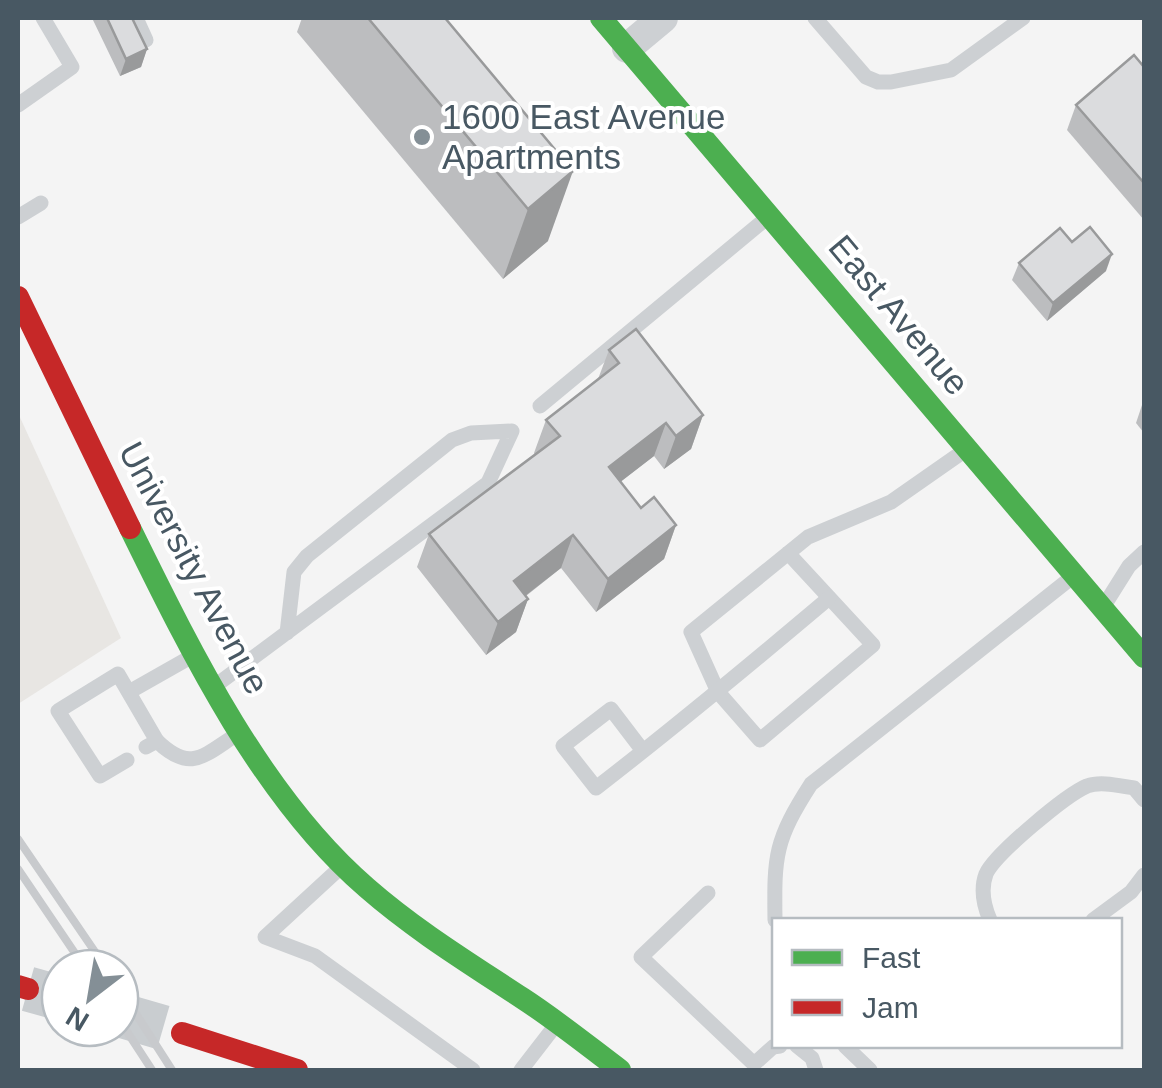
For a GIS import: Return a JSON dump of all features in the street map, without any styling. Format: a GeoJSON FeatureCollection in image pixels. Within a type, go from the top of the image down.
{"type":"FeatureCollection","features":[{"type":"Feature","properties":{"kind":"main road","name":"East Avenue"},"geometry":{"type":"LineString","coordinates":[[602,18],[1144,657]]}},
{"type":"Feature","properties":{"kind":"main road","name":"University Avenue"},"geometry":{"type":"LineString","coordinates":[[18,297],[193,656],[286,797],[364,886],[419,930],[557,1022],[620,1070]]}},
{"type":"Feature","properties":{"kind":"main road"},"geometry":{"type":"LineString","coordinates":[[182,1033],[296,1070]]}},
{"type":"Feature","properties":{"kind":"street"},"geometry":{"type":"LineString","coordinates":[[627,48],[663,18]]}},
{"type":"Feature","properties":{"kind":"lane"},"geometry":{"type":"LineString","coordinates":[[18,105],[72,67],[43,18]]}},
{"type":"Feature","properties":{"kind":"lane"},"geometry":{"type":"LineString","coordinates":[[136,18],[146,40]]}},
{"type":"Feature","properties":{"kind":"lane"},"geometry":{"type":"LineString","coordinates":[[815,18],[866,76],[878,82],[952,70],[1024,18]]}},
{"type":"Feature","properties":{"kind":"lane"},"geometry":{"type":"LineString","coordinates":[[18,217],[41,203]]}},
{"type":"Feature","properties":{"kind":"lane"},"geometry":{"type":"LineString","coordinates":[[540,406],[769,216]]}},
{"type":"Feature","properties":{"kind":"lane"},"geometry":{"type":"LineString","coordinates":[[214,687],[287,633],[488,482],[512,431],[472,433],[452,440],[307,556],[294,572],[287,633]]}},
{"type":"Feature","properties":{"kind":"lane"},"geometry":{"type":"LineString","coordinates":[[788,553],[873,645],[760,740],[718,692],[691,632],[808,536],[890,502],[967,449]]}},
{"type":"Feature","properties":{"kind":"lane"},"geometry":{"type":"LineString","coordinates":[[1103,609],[1129,566],[1144,552]]}},
{"type":"Feature","properties":{"kind":"lane"},"geometry":{"type":"LineString","coordinates":[[775,918],[774,864],[786,823],[811,784],[1074,575]]}},
{"type":"Feature","properties":{"kind":"lane"},"geometry":{"type":"LineString","coordinates":[[643,752],[611,709],[563,746],[596,788],[643,752],[718,692],[829,598]]}},
{"type":"Feature","properties":{"kind":"lane"},"geometry":{"type":"LineString","coordinates":[[130,692],[193,656]]}},
{"type":"Feature","properties":{"kind":"lane"},"geometry":{"type":"LineString","coordinates":[[127,760],[100,776],[58,712],[118,674],[152,744],[174,758],[197,760],[241,732]]}},
{"type":"Feature","properties":{"kind":"lane"},"geometry":{"type":"LineString","coordinates":[[989,918],[983,901],[986,876],[996,858],[1067,797],[1091,784],[1141,789]]}},
{"type":"Feature","properties":{"kind":"lane"},"geometry":{"type":"LineString","coordinates":[[344,864],[265,936],[315,956],[473,1070]]}},
{"type":"Feature","properties":{"kind":"lane"},"geometry":{"type":"LineString","coordinates":[[1096,918],[1144,876]]}},
{"type":"Feature","properties":{"kind":"lane"},"geometry":{"type":"LineString","coordinates":[[708,893],[641,958],[754,1064],[772,1048]]}},
{"type":"Feature","properties":{"kind":"lane"},"geometry":{"type":"LineString","coordinates":[[521,1070],[557,1022]]}},
{"type":"Feature","properties":{"kind":"lane"},"geometry":{"type":"LineString","coordinates":[[800,1048],[812,1058],[816,1070]]}},
{"type":"Feature","properties":{"kind":"lane"},"geometry":{"type":"LineString","coordinates":[[847,1048],[870,1070]]}},
{"type":"Feature","properties":{"kind":"shaded area"},"geometry":{"type":"Polygon","coordinates":[[[18,413],[121,638],[18,704],[18,413]]]}},
{"type":"Feature","properties":{"kind":"building"},"geometry":{"type":"Polygon","coordinates":[[[107,18],[132,18],[147,49],[126,59],[107,18]]]}},
{"type":"Feature","properties":{"kind":"building"},"geometry":{"type":"Polygon","coordinates":[[[368,18],[445,18],[573,171],[528,209],[368,18]]]}},
{"type":"Feature","properties":{"kind":"building"},"geometry":{"type":"Polygon","coordinates":[[[1134,55],[1144,67],[1144,183],[1076,105],[1134,55]]]}},
{"type":"Feature","properties":{"kind":"building"},"geometry":{"type":"Polygon","coordinates":[[[1090,227],[1112,254],[1053,303],[1019,263],[1060,228],[1072,242],[1090,227]]]}},
{"type":"Feature","properties":{"kind":"building"},"geometry":{"type":"Polygon","coordinates":[[[636,329],[703,415],[676,436],[666,423],[609,467],[641,508],[654,497],[676,525],[608,579],[573,535],[514,581],[528,599],[498,622],[429,534],[560,436],[546,420],[619,363],[609,350],[636,329]]]}},
{"type":"Feature","properties":{"kind":"tunnel"},"geometry":{"type":"LineString","coordinates":[[28,989],[40,992]]}},
{"type":"Feature","properties":{"kind":"tunnel"},"geometry":{"type":"LineString","coordinates":[[140,1021],[182,1033]]}},
{"type":"Feature","properties":{"kind":"railway"},"geometry":{"type":"LineString","coordinates":[[18,839],[92,948]]}},
{"type":"Feature","properties":{"kind":"railway"},"geometry":{"type":"LineString","coordinates":[[18,869],[71,948]]}},
{"type":"Feature","properties":{"kind":"railway"},"geometry":{"type":"LineString","coordinates":[[140,1020],[172,1070]]}},
{"type":"Feature","properties":{"kind":"railway"},"geometry":{"type":"LineString","coordinates":[[138,1048],[152,1070]]}},
{"type":"Feature","properties":{"kind":"traffic: fast"},"geometry":{"type":"LineString","coordinates":[[601,18],[1144,657]]}},
{"type":"Feature","properties":{"kind":"traffic: fast"},"geometry":{"type":"LineString","coordinates":[[130,528],[232,720],[294,811],[329,852],[404,918],[620,1070]]}},
{"type":"Feature","properties":{"kind":"traffic: jam"},"geometry":{"type":"LineString","coordinates":[[18,297],[130,528]]}},
{"type":"Feature","properties":{"kind":"traffic: jam"},"geometry":{"type":"LineString","coordinates":[[18,986],[28,989]]}},
{"type":"Feature","properties":{"kind":"traffic: jam"},"geometry":{"type":"LineString","coordinates":[[182,1033],[297,1070]]}},
{"type":"Feature","properties":{"kind":"place","name":"1600 East Avenue Apartments"},"geometry":{"type":"Point","coordinates":[422,137]}}]}
